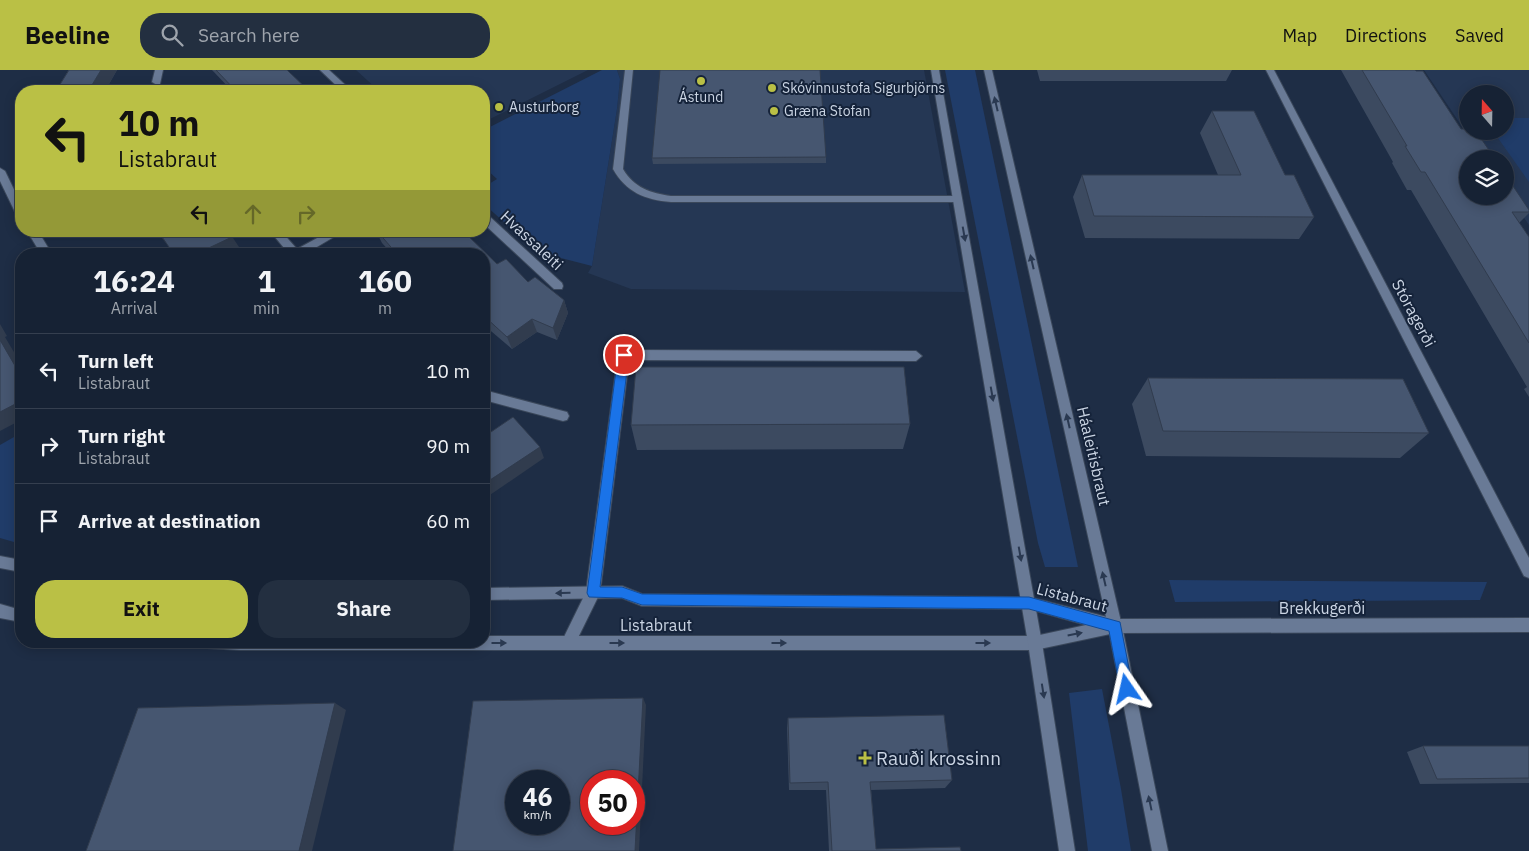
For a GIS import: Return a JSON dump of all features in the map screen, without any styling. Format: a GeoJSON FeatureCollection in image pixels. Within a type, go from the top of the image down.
{"type":"FeatureCollection","features":[{"type":"Feature","properties":{"kind":"street"},"geometry":{"type":"LineString","coordinates":[[157,82],[159,70]]}},
{"type":"Feature","properties":{"kind":"street"},"geometry":{"type":"LineString","coordinates":[[324,70],[340,85]]}},
{"type":"Feature","properties":{"kind":"street"},"geometry":{"type":"LineString","coordinates":[[629,70],[618,169],[628,184],[647,195],[671,199],[957,199]]}},
{"type":"Feature","properties":{"kind":"street"},"geometry":{"type":"LineString","coordinates":[[935,70],[1029,603],[1067,851]]}},
{"type":"Feature","properties":{"kind":"street","name":"Háaleitisbraut"},"geometry":{"type":"LineString","coordinates":[[988,70],[1115,626],[1160,851]]}},
{"type":"Feature","properties":{"kind":"street","name":"Stóragerði"},"geometry":{"type":"LineString","coordinates":[[1270,70],[1529,572]]}},
{"type":"Feature","properties":{"kind":"street"},"geometry":{"type":"LineString","coordinates":[[0,171],[15,202]]}},
{"type":"Feature","properties":{"kind":"street","name":"Hvassaleiti"},"geometry":{"type":"LineString","coordinates":[[490,224],[558,286]]}},
{"type":"Feature","properties":{"kind":"street"},"geometry":{"type":"LineString","coordinates":[[36,237],[43,248]]}},
{"type":"Feature","properties":{"kind":"street"},"geometry":{"type":"LineString","coordinates":[[280,237],[291,248]]}},
{"type":"Feature","properties":{"kind":"street"},"geometry":{"type":"LineString","coordinates":[[307,248],[328,237]]}},
{"type":"Feature","properties":{"kind":"street"},"geometry":{"type":"LineString","coordinates":[[568,643],[593,593],[624,355],[916,356]]}},
{"type":"Feature","properties":{"kind":"street"},"geometry":{"type":"LineString","coordinates":[[490,397],[563,416]]}},
{"type":"Feature","properties":{"kind":"street"},"geometry":{"type":"LineString","coordinates":[[0,562],[15,565]]}},
{"type":"Feature","properties":{"kind":"street","name":"Listabraut"},"geometry":{"type":"LineString","coordinates":[[490,594],[622,592],[642,600],[1029,603],[1115,626]]}},
{"type":"Feature","properties":{"kind":"street"},"geometry":{"type":"LineString","coordinates":[[0,611],[15,615]]}},
{"type":"Feature","properties":{"kind":"street","name":"Listabraut"},"geometry":{"type":"LineString","coordinates":[[490,643],[1035,642],[1115,626]]}},
{"type":"Feature","properties":{"kind":"street","name":"Brekkugerði"},"geometry":{"type":"LineString","coordinates":[[1115,626],[1529,626]]}},
{"type":"Feature","properties":{"kind":"shaded area","name":"Austurborg"},"geometry":{"type":"Polygon","coordinates":[[[356,70],[588,70],[490,119],[490,85],[372,85],[356,70]]]}},
{"type":"Feature","properties":{"kind":"shaded area"},"geometry":{"type":"Polygon","coordinates":[[[602,70],[617,70],[620,79],[617,109],[592,266],[557,257],[527,243],[490,209],[490,183],[497,179],[490,173],[490,127],[602,70]]]}},
{"type":"Feature","properties":{"kind":"shaded area"},"geometry":{"type":"Polygon","coordinates":[[[617,70],[924,70],[965,292],[631,289],[588,273],[592,266],[617,109],[620,79],[617,70]]]}},
{"type":"Feature","properties":{"kind":"shaded area"},"geometry":{"type":"Polygon","coordinates":[[[945,70],[975,70],[1078,567],[1045,567],[1038,543],[945,70]]]}},
{"type":"Feature","properties":{"kind":"shaded area"},"geometry":{"type":"Polygon","coordinates":[[[1424,70],[1529,70],[1529,225],[1514,203],[1514,150],[1478,150],[1471,140],[1514,140],[1514,85],[1459,85],[1459,122],[1424,70]]]}},
{"type":"Feature","properties":{"kind":"shaded area"},"geometry":{"type":"Polygon","coordinates":[[[1514,118],[1529,118],[1529,182],[1514,161],[1514,150],[1506,150],[1499,140],[1514,140],[1514,118]]]}},
{"type":"Feature","properties":{"kind":"shaded area"},"geometry":{"type":"Polygon","coordinates":[[[15,436],[15,542],[0,538],[0,445],[15,436]]]}},
{"type":"Feature","properties":{"kind":"shaded area"},"geometry":{"type":"Polygon","coordinates":[[[1169,580],[1487,582],[1480,600],[1175,602],[1169,580]]]}},
{"type":"Feature","properties":{"kind":"shaded area"},"geometry":{"type":"Polygon","coordinates":[[[1102,689],[1131,851],[1088,851],[1069,693],[1102,689]]]}},
{"type":"Feature","properties":{"kind":"building"},"geometry":{"type":"Polygon","coordinates":[[[69,70],[101,70],[92,85],[60,85],[69,70]]]}},
{"type":"Feature","properties":{"kind":"building"},"geometry":{"type":"Polygon","coordinates":[[[216,70],[287,70],[303,85],[230,85],[216,70]]]}},
{"type":"Feature","properties":{"kind":"building"},"geometry":{"type":"Polygon","coordinates":[[[660,70],[820,70],[826,157],[652,158],[660,70]]]}},
{"type":"Feature","properties":{"kind":"building"},"geometry":{"type":"Polygon","coordinates":[[[1362,70],[1423,71],[1459,126],[1459,140],[1482,140],[1489,150],[1459,150],[1459,205],[1514,205],[1514,188],[1529,210],[1529,212],[1512,212],[1529,237],[1529,343],[1425,172],[1421,172],[1405,146],[1407,146],[1362,70]]]}},
{"type":"Feature","properties":{"kind":"building"},"geometry":{"type":"Polygon","coordinates":[[[1212,111],[1254,111],[1285,175],[1294,175],[1314,217],[1094,216],[1082,175],[1241,175],[1212,111]]]}},
{"type":"Feature","properties":{"kind":"building"},"geometry":{"type":"Polygon","coordinates":[[[162,237],[232,237],[209,248],[170,248],[162,237]]]}},
{"type":"Feature","properties":{"kind":"building"},"geometry":{"type":"Polygon","coordinates":[[[382,237],[469,237],[481,248],[392,248],[382,237]]]}},
{"type":"Feature","properties":{"kind":"building"},"geometry":{"type":"Polygon","coordinates":[[[490,257],[497,264],[506,259],[528,282],[535,277],[564,300],[553,328],[532,319],[507,337],[490,321],[490,257]]]}},
{"type":"Feature","properties":{"kind":"building"},"geometry":{"type":"Polygon","coordinates":[[[0,340],[15,366],[15,404],[0,412],[0,340]]]}},
{"type":"Feature","properties":{"kind":"building"},"geometry":{"type":"Polygon","coordinates":[[[636,367],[904,367],[910,424],[631,425],[636,367]]]}},
{"type":"Feature","properties":{"kind":"building"},"geometry":{"type":"Polygon","coordinates":[[[1148,378],[1403,379],[1429,433],[1163,431],[1148,378]]]}},
{"type":"Feature","properties":{"kind":"building"},"geometry":{"type":"Polygon","coordinates":[[[513,417],[540,447],[490,480],[490,433],[513,417]]]}},
{"type":"Feature","properties":{"kind":"building"},"geometry":{"type":"Polygon","coordinates":[[[643,698],[639,770],[580,770],[580,835],[636,835],[635,851],[453,851],[473,701],[643,698]]]}},
{"type":"Feature","properties":{"kind":"building"},"geometry":{"type":"Polygon","coordinates":[[[335,703],[299,851],[86,851],[138,708],[335,703]]]}},
{"type":"Feature","properties":{"kind":"building","name":"Rauði krossinn"},"geometry":{"type":"Polygon","coordinates":[[[944,715],[952,780],[870,782],[876,849],[960,847],[961,851],[832,851],[828,782],[790,783],[788,718],[944,715]]]}},
{"type":"Feature","properties":{"kind":"building"},"geometry":{"type":"Polygon","coordinates":[[[1423,746],[1529,746],[1529,778],[1437,779],[1423,746]]]}},
{"type":"Feature","properties":{"kind":"place","name":"Ástund"},"geometry":{"type":"Point","coordinates":[701,81]}},
{"type":"Feature","properties":{"kind":"place","name":"Skóvinnustofa Sigurbjörns"},"geometry":{"type":"Point","coordinates":[772,88]}},
{"type":"Feature","properties":{"kind":"place","name":"Austurborg"},"geometry":{"type":"Point","coordinates":[499,107]}},
{"type":"Feature","properties":{"kind":"place","name":"Græna Stofan"},"geometry":{"type":"Point","coordinates":[774,111]}},
{"type":"Feature","properties":{"kind":"place","name":"Rauði krossinn"},"geometry":{"type":"Point","coordinates":[865,758]}},
{"type":"Feature","properties":{"kind":"route"},"geometry":{"type":"LineString","coordinates":[[624,355],[593,593],[622,592],[635,599],[642,600],[1029,603],[1115,626],[1127,689]]}}]}
